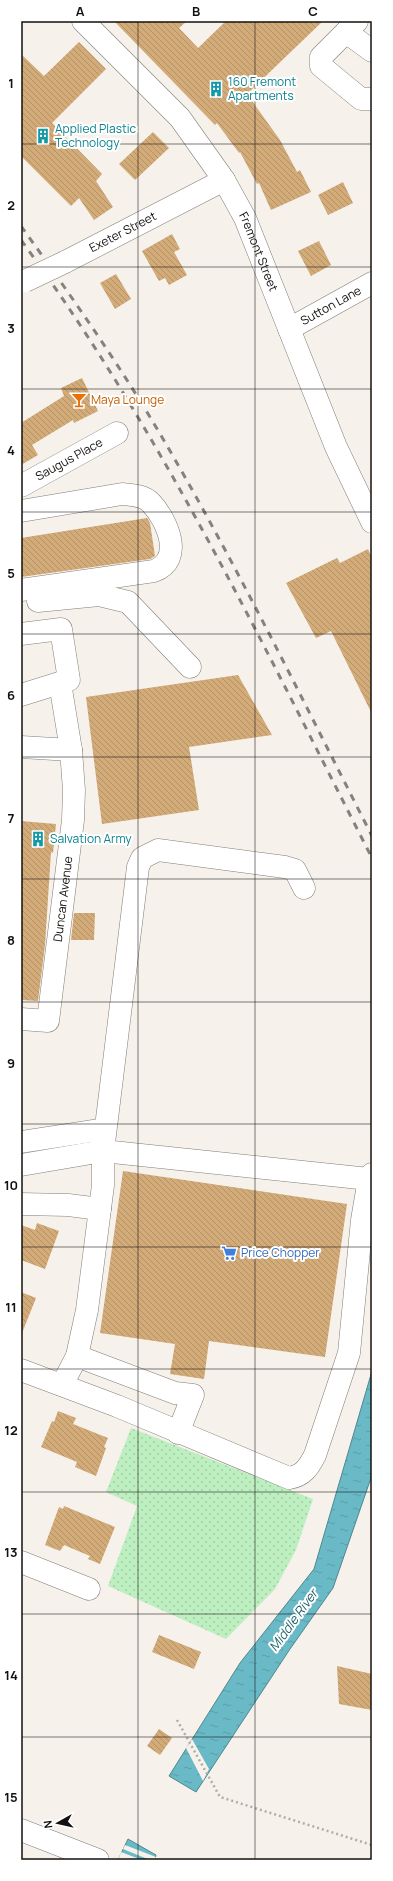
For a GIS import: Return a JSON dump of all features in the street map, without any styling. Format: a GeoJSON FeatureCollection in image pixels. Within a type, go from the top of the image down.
{"type":"FeatureCollection","features":[{"type":"Feature","properties":{"kind":"street","name":"Fremont Street"},"geometry":{"type":"LineString","coordinates":[[83,21],[180,118],[224,180],[245,218],[336,447],[372,522]]}},
{"type":"Feature","properties":{"kind":"street"},"geometry":{"type":"LineString","coordinates":[[372,50],[351,27],[321,57],[321,66],[361,99],[372,99]]}},
{"type":"Feature","properties":{"kind":"street","name":"Exeter Street"},"geometry":{"type":"LineString","coordinates":[[23,282],[224,180]]}},
{"type":"Feature","properties":{"kind":"street","name":"Sutton Lane"},"geometry":{"type":"LineString","coordinates":[[289,329],[372,282]]}},
{"type":"Feature","properties":{"kind":"street","name":"Saugus Place"},"geometry":{"type":"LineString","coordinates":[[21,486],[117,433]]}},
{"type":"Feature","properties":{"kind":"street"},"geometry":{"type":"LineString","coordinates":[[21,511],[122,494],[134,495],[151,502],[167,527],[171,539],[167,563],[161,568],[21,590]]}},
{"type":"Feature","properties":{"kind":"street"},"geometry":{"type":"LineString","coordinates":[[21,603],[99,595],[128,602],[190,667]]}},
{"type":"Feature","properties":{"kind":"street"},"geometry":{"type":"LineString","coordinates":[[21,634],[61,629],[69,680],[21,695]]}},
{"type":"Feature","properties":{"kind":"street"},"geometry":{"type":"LineString","coordinates":[[21,747],[71,750],[60,683]]}},
{"type":"Feature","properties":{"kind":"street","name":"Duncan Avenue"},"geometry":{"type":"LineString","coordinates":[[21,1019],[48,1021],[73,820],[74,790],[71,750]]}},
{"type":"Feature","properties":{"kind":"street"},"geometry":{"type":"LineString","coordinates":[[62,1385],[77,1356],[87,1310],[103,1185],[103,1151],[105,1129],[138,867],[142,858],[158,850],[285,867],[295,870],[304,888]]}},
{"type":"Feature","properties":{"kind":"street"},"geometry":{"type":"LineString","coordinates":[[21,1142],[105,1129]]}},
{"type":"Feature","properties":{"kind":"street"},"geometry":{"type":"LineString","coordinates":[[21,1165],[103,1151],[371,1177],[362,1220],[349,1353],[315,1454],[308,1468],[296,1477],[289,1478],[178,1433],[117,1406],[21,1370]]}},
{"type":"Feature","properties":{"kind":"street"},"geometry":{"type":"LineString","coordinates":[[21,1204],[68,1205],[100,1209]]}},
{"type":"Feature","properties":{"kind":"street"},"geometry":{"type":"LineString","coordinates":[[77,1356],[176,1393],[193,1395],[178,1433]]}},
{"type":"Feature","properties":{"kind":"street"},"geometry":{"type":"LineString","coordinates":[[21,1562],[89,1589]]}},
{"type":"Feature","properties":{"kind":"street"},"geometry":{"type":"LineString","coordinates":[[21,1830],[98,1860]]}},
{"type":"Feature","properties":{"kind":"path"},"geometry":{"type":"LineString","coordinates":[[176,1720],[220,1797],[372,1844]]}},
{"type":"Feature","properties":{"kind":"green space"},"geometry":{"type":"Polygon","coordinates":[[[131,1428],[313,1499],[296,1550],[275,1589],[226,1639],[108,1586],[137,1506],[106,1492],[131,1428]]]}},
{"type":"Feature","properties":{"kind":"water","name":"Middle River"},"geometry":{"type":"Polygon","coordinates":[[[372,1371],[372,1475],[333,1588],[290,1649],[196,1792],[169,1776],[240,1663],[314,1569],[372,1371]]]}},
{"type":"Feature","properties":{"kind":"water"},"geometry":{"type":"Polygon","coordinates":[[[128,1839],[156,1855],[155,1860],[118,1860],[128,1839]]]}},
{"type":"Feature","properties":{"kind":"pier"},"geometry":{"type":"Polygon","coordinates":[[[192,1739],[209,1769],[203,1781],[186,1748],[192,1739]]]}},
{"type":"Feature","properties":{"kind":"pier"},"geometry":{"type":"Polygon","coordinates":[[[125,1845],[156,1857],[155,1860],[150,1860],[123,1849],[125,1845]]]}},
{"type":"Feature","properties":{"kind":"pier"},"geometry":{"type":"Polygon","coordinates":[[[121,1852],[142,1860],[118,1860],[121,1852]]]}},
{"type":"Feature","properties":{"kind":"building","name":"160 Fremont Apartments"},"geometry":{"type":"Polygon","coordinates":[[[114,21],[187,21],[179,28],[198,48],[226,21],[323,21],[247,94],[280,140],[297,172],[300,170],[311,192],[271,210],[259,183],[257,184],[240,152],[239,153],[217,123],[215,125],[114,21]]]}},
{"type":"Feature","properties":{"kind":"building","name":"Applied Plastic Technology"},"geometry":{"type":"Polygon","coordinates":[[[79,42],[106,69],[52,123],[102,174],[96,181],[113,207],[94,220],[79,198],[71,206],[21,156],[21,54],[44,76],[79,42]]]}},
{"type":"Feature","properties":{"kind":"building"},"geometry":{"type":"Polygon","coordinates":[[[153,132],[169,148],[135,180],[119,164],[153,132]]]}},
{"type":"Feature","properties":{"kind":"building"},"geometry":{"type":"Polygon","coordinates":[[[343,182],[353,203],[328,215],[318,195],[343,182]]]}},
{"type":"Feature","properties":{"kind":"building"},"geometry":{"type":"Polygon","coordinates":[[[172,234],[180,249],[174,252],[187,275],[169,285],[165,278],[159,281],[142,251],[172,234]]]}},
{"type":"Feature","properties":{"kind":"building"},"geometry":{"type":"Polygon","coordinates":[[[319,241],[331,265],[311,276],[298,251],[319,241]]]}},
{"type":"Feature","properties":{"kind":"building"},"geometry":{"type":"Polygon","coordinates":[[[116,274],[131,299],[115,309],[100,283],[116,274]]]}},
{"type":"Feature","properties":{"kind":"building"},"geometry":{"type":"Polygon","coordinates":[[[82,378],[98,411],[74,423],[73,420],[32,445],[38,455],[21,465],[21,423],[64,396],[61,388],[82,378]]]}},
{"type":"Feature","properties":{"kind":"building"},"geometry":{"type":"Polygon","coordinates":[[[147,518],[150,523],[155,556],[150,559],[21,577],[21,538],[147,518]]]}},
{"type":"Feature","properties":{"kind":"building"},"geometry":{"type":"Polygon","coordinates":[[[368,549],[372,558],[372,714],[331,631],[316,638],[286,583],[337,558],[340,563],[368,549]]]}},
{"type":"Feature","properties":{"kind":"building"},"geometry":{"type":"Polygon","coordinates":[[[238,675],[272,735],[189,747],[199,810],[102,824],[86,697],[238,675]]]}},
{"type":"Feature","properties":{"kind":"building"},"geometry":{"type":"Polygon","coordinates":[[[21,821],[56,824],[53,853],[51,852],[45,945],[38,1001],[21,1000],[21,821]]]}},
{"type":"Feature","properties":{"kind":"building"},"geometry":{"type":"Polygon","coordinates":[[[74,913],[95,913],[94,940],[71,940],[74,913]]]}},
{"type":"Feature","properties":{"kind":"building"},"geometry":{"type":"Polygon","coordinates":[[[123,1171],[347,1204],[325,1357],[209,1341],[204,1379],[170,1374],[175,1344],[100,1333],[123,1171]]]}},
{"type":"Feature","properties":{"kind":"building"},"geometry":{"type":"Polygon","coordinates":[[[37,1223],[59,1231],[45,1269],[21,1260],[21,1225],[35,1230],[37,1223]]]}},
{"type":"Feature","properties":{"kind":"building"},"geometry":{"type":"Polygon","coordinates":[[[21,1292],[36,1298],[22,1333],[21,1333],[21,1292]]]}},
{"type":"Feature","properties":{"kind":"building"},"geometry":{"type":"Polygon","coordinates":[[[58,1411],[76,1418],[73,1424],[108,1438],[96,1476],[75,1467],[77,1462],[41,1447],[58,1411]]]}},
{"type":"Feature","properties":{"kind":"building"},"geometry":{"type":"Polygon","coordinates":[[[64,1506],[115,1527],[100,1564],[88,1559],[90,1556],[64,1545],[60,1551],[45,1545],[59,1507],[63,1509],[64,1506]]]}},
{"type":"Feature","properties":{"kind":"building"},"geometry":{"type":"Polygon","coordinates":[[[159,1635],[201,1652],[194,1669],[152,1652],[159,1635]]]}},
{"type":"Feature","properties":{"kind":"building"},"geometry":{"type":"Polygon","coordinates":[[[337,1666],[372,1674],[372,1710],[339,1704],[337,1666]]]}},
{"type":"Feature","properties":{"kind":"building"},"geometry":{"type":"Polygon","coordinates":[[[159,1729],[172,1738],[160,1755],[147,1746],[159,1729]]]}},
{"type":"Feature","properties":{"kind":"railway"},"geometry":{"type":"LineString","coordinates":[[21,226],[110,353],[159,432],[242,582],[372,836]]}},
{"type":"Feature","properties":{"kind":"railway"},"geometry":{"type":"LineString","coordinates":[[21,240],[72,313],[166,464],[251,620],[372,858]]}},
{"type":"Feature","properties":{"kind":"place","name":"160 Fremont Apartments"},"geometry":{"type":"Point","coordinates":[216,89]}},
{"type":"Feature","properties":{"kind":"place","name":"Applied Plastic Technology"},"geometry":{"type":"Point","coordinates":[43,136]}},
{"type":"Feature","properties":{"kind":"place","name":"Maya Lounge"},"geometry":{"type":"Point","coordinates":[79,400]}},
{"type":"Feature","properties":{"kind":"place","name":"Salvation Army"},"geometry":{"type":"Point","coordinates":[38,839]}},
{"type":"Feature","properties":{"kind":"place","name":"Price Chopper"},"geometry":{"type":"Point","coordinates":[229,1253]}}]}
